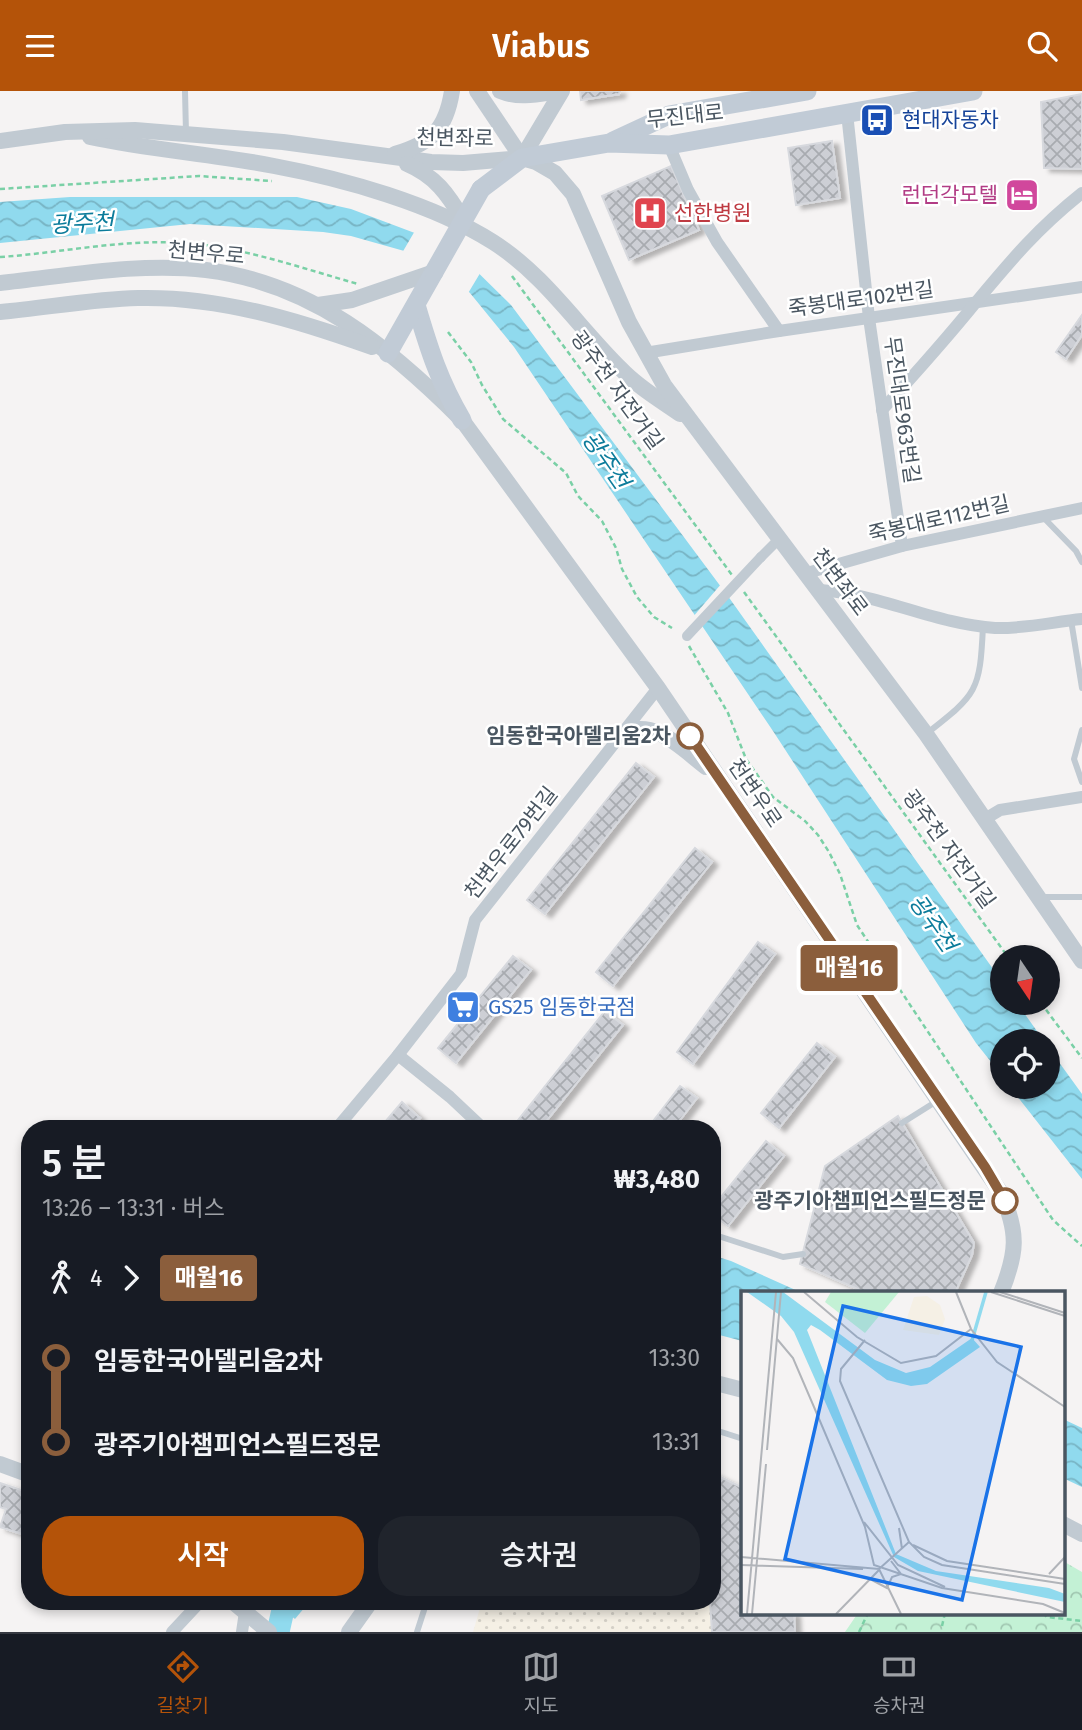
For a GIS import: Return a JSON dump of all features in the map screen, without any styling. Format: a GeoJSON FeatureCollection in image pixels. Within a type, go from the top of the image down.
{"type":"FeatureCollection","features":[{"type":"Feature","properties":{"kind":"main road","name":"무진대로"},"geometry":{"type":"LineString","coordinates":[[609,143],[669,115],[807,91]]}},
{"type":"Feature","properties":{"kind":"main road","name":"무진대로"},"geometry":{"type":"LineString","coordinates":[[463,220],[481,189],[522,158],[609,143],[668,145],[973,91]]}},
{"type":"Feature","properties":{"kind":"main road"},"geometry":{"type":"LineString","coordinates":[[388,352],[463,220]]}},
{"type":"Feature","properties":{"kind":"main road"},"geometry":{"type":"LineString","coordinates":[[416,305],[443,388],[462,420]]}},
{"type":"Feature","properties":{"kind":"street"},"geometry":{"type":"LineString","coordinates":[[389,156],[426,141],[439,130],[447,115],[452,91]]}},
{"type":"Feature","properties":{"kind":"street"},"geometry":{"type":"LineString","coordinates":[[477,91],[522,158],[561,91]]}},
{"type":"Feature","properties":{"kind":"street"},"geometry":{"type":"LineString","coordinates":[[500,91],[509,95],[531,96],[561,91]]}},
{"type":"Feature","properties":{"kind":"street","name":"무진대로963번길"},"geometry":{"type":"LineString","coordinates":[[847,113],[869,318],[902,545]]}},
{"type":"Feature","properties":{"kind":"street","name":"천변좌로"},"geometry":{"type":"LineString","coordinates":[[0,141],[65,132],[135,130],[186,133],[431,162],[463,163],[522,158],[555,173],[573,194],[629,323],[664,385],[926,734],[1082,961]]}},
{"type":"Feature","properties":{"kind":"street","name":"천변좌로"},"geometry":{"type":"LineString","coordinates":[[65,132],[144,148],[273,165],[324,177],[421,207],[492,242],[520,262],[548,286],[623,372],[694,423]]}},
{"type":"Feature","properties":{"kind":"street"},"geometry":{"type":"LineString","coordinates":[[668,145],[711,233],[779,331]]}},
{"type":"Feature","properties":{"kind":"street"},"geometry":{"type":"LineString","coordinates":[[389,156],[426,172],[438,182],[463,220]]}},
{"type":"Feature","properties":{"kind":"street"},"geometry":{"type":"LineString","coordinates":[[882,410],[1029,239],[1082,193]]}},
{"type":"Feature","properties":{"kind":"street","name":"천변우로"},"geometry":{"type":"LineString","coordinates":[[0,283],[163,268],[204,270],[251,278],[282,288],[341,318],[426,384],[462,420],[658,688],[990,1176],[1010,1213],[1015,1231],[1015,1251],[1002,1291]]}},
{"type":"Feature","properties":{"kind":"street"},"geometry":{"type":"LineString","coordinates":[[318,305],[352,300],[433,272]]}},
{"type":"Feature","properties":{"kind":"street","name":"죽봉대로102번길"},"geometry":{"type":"LineString","coordinates":[[645,353],[1082,287]]}},
{"type":"Feature","properties":{"kind":"street","name":"천변우로"},"geometry":{"type":"LineString","coordinates":[[0,312],[105,300],[190,300],[223,304],[274,316],[388,352]]}},
{"type":"Feature","properties":{"kind":"street","name":"죽봉대로112번길"},"geometry":{"type":"LineString","coordinates":[[807,573],[902,545],[1082,508]]}},
{"type":"Feature","properties":{"kind":"street"},"geometry":{"type":"LineString","coordinates":[[688,640],[780,537]]}},
{"type":"Feature","properties":{"kind":"street"},"geometry":{"type":"LineString","coordinates":[[820,590],[850,592],[943,618],[983,626],[1024,627],[1077,619]]}},
{"type":"Feature","properties":{"kind":"street","name":"천변우로79번길"},"geometry":{"type":"LineString","coordinates":[[344,1120],[461,974],[475,920],[658,688]]}},
{"type":"Feature","properties":{"kind":"street"},"geometry":{"type":"LineString","coordinates":[[623,733],[640,728],[656,732],[718,776]]}},
{"type":"Feature","properties":{"kind":"street"},"geometry":{"type":"LineString","coordinates":[[985,819],[1000,810],[1082,797]]}},
{"type":"Feature","properties":{"kind":"street"},"geometry":{"type":"LineString","coordinates":[[398,1055],[474,1120]]}},
{"type":"Feature","properties":{"kind":"street"},"geometry":{"type":"LineString","coordinates":[[721,1385],[741,1390]]}},
{"type":"Feature","properties":{"kind":"street"},"geometry":{"type":"LineString","coordinates":[[0,1464],[21,1472]]}},
{"type":"Feature","properties":{"kind":"street"},"geometry":{"type":"LineString","coordinates":[[1064,1525],[1082,1534]]}},
{"type":"Feature","properties":{"kind":"street"},"geometry":{"type":"LineString","coordinates":[[172,1632],[193,1610]]}},
{"type":"Feature","properties":{"kind":"street"},"geometry":{"type":"LineString","coordinates":[[243,1610],[269,1632]]}},
{"type":"Feature","properties":{"kind":"street"},"geometry":{"type":"LineString","coordinates":[[349,1632],[365,1610]]}},
{"type":"Feature","properties":{"kind":"street"},"geometry":{"type":"LineString","coordinates":[[242,1632],[245,1612]]}},
{"type":"Feature","properties":{"kind":"lane"},"geometry":{"type":"LineString","coordinates":[[186,91],[186,133]]}},
{"type":"Feature","properties":{"kind":"lane"},"geometry":{"type":"LineString","coordinates":[[1041,516],[1076,551],[1082,562]]}},
{"type":"Feature","properties":{"kind":"lane"},"geometry":{"type":"LineString","coordinates":[[1077,619],[1082,688]]}},
{"type":"Feature","properties":{"kind":"lane"},"geometry":{"type":"LineString","coordinates":[[926,734],[966,701],[975,689],[983,626]]}},
{"type":"Feature","properties":{"kind":"lane"},"geometry":{"type":"LineString","coordinates":[[1082,730],[1074,759],[1082,782]]}},
{"type":"Feature","properties":{"kind":"lane"},"geometry":{"type":"LineString","coordinates":[[1038,897],[1082,897]]}},
{"type":"Feature","properties":{"kind":"lane"},"geometry":{"type":"LineString","coordinates":[[902,1123],[939,1100]]}},
{"type":"Feature","properties":{"kind":"lane"},"geometry":{"type":"LineString","coordinates":[[721,1237],[783,1257],[803,1254]]}},
{"type":"Feature","properties":{"kind":"lane"},"geometry":{"type":"LineString","coordinates":[[721,1432],[741,1438]]}},
{"type":"Feature","properties":{"kind":"lane"},"geometry":{"type":"LineString","coordinates":[[417,1632],[424,1610]]}},
{"type":"Feature","properties":{"kind":"path"},"geometry":{"type":"LineString","coordinates":[[0,189],[199,176],[278,182]]}},
{"type":"Feature","properties":{"kind":"path","name":"광주천 자전거길"},"geometry":{"type":"LineString","coordinates":[[510,273],[735,579]]}},
{"type":"Feature","properties":{"kind":"path"},"geometry":{"type":"LineString","coordinates":[[448,332],[467,356],[503,419],[566,473],[578,496],[602,521],[616,548],[625,576],[644,606],[654,617],[672,628]]}},
{"type":"Feature","properties":{"kind":"path","name":"광주천 자전거길"},"geometry":{"type":"LineString","coordinates":[[743,590],[1000,945]]}},
{"type":"Feature","properties":{"kind":"path"},"geometry":{"type":"LineString","coordinates":[[688,640],[728,713],[746,759],[773,797],[805,821],[818,835],[840,874],[857,925],[1053,1220],[1082,1246]]}},
{"type":"Feature","properties":{"kind":"path"},"geometry":{"type":"LineString","coordinates":[[1050,1015],[1082,1058]]}},
{"type":"Feature","properties":{"kind":"path"},"geometry":{"type":"LineString","coordinates":[[859,1632],[867,1615]]}},
{"type":"Feature","properties":{"kind":"path"},"geometry":{"type":"LineString","coordinates":[[942,1626],[945,1615]]}},
{"type":"Feature","properties":{"kind":"path"},"geometry":{"type":"LineString","coordinates":[[1045,1615],[1082,1621]]}},
{"type":"Feature","properties":{"kind":"sand"},"geometry":{"type":"Polygon","coordinates":[[[479,1610],[711,1610],[712,1632],[473,1632],[479,1610]]]}},
{"type":"Feature","properties":{"kind":"green space"},"geometry":{"type":"Polygon","coordinates":[[[1064,1562],[1082,1572],[1082,1632],[845,1632],[857,1615],[1064,1615],[1064,1562]]]}},
{"type":"Feature","properties":{"kind":"water","name":"광주천"},"geometry":{"type":"Polygon","coordinates":[[[70,197],[297,197],[351,209],[452,247],[511,305],[730,599],[990,965],[990,1015],[1026,1015],[1035,1029],[990,1029],[990,1061],[976,1043],[773,731],[514,347],[470,293],[446,270],[422,256],[351,236],[323,232],[190,224],[0,243],[0,202],[70,197]]]}},
{"type":"Feature","properties":{"kind":"water"},"geometry":{"type":"Polygon","coordinates":[[[1060,1064],[1082,1094],[1082,1179],[1019,1099],[1060,1099],[1060,1064]]]}},
{"type":"Feature","properties":{"kind":"water"},"geometry":{"type":"Polygon","coordinates":[[[721,1258],[798,1291],[741,1291],[741,1341],[721,1335],[721,1258]]]}},
{"type":"Feature","properties":{"kind":"water"},"geometry":{"type":"Polygon","coordinates":[[[1064,1419],[1082,1428],[1082,1487],[1064,1478],[1064,1419]]]}},
{"type":"Feature","properties":{"kind":"water"},"geometry":{"type":"Polygon","coordinates":[[[284,1610],[302,1610],[295,1619],[284,1610]]]}},
{"type":"Feature","properties":{"kind":"pier"},"geometry":{"type":"Polygon","coordinates":[[[416,229],[454,244],[482,270],[467,295],[444,272],[402,253],[416,229]]]}},
{"type":"Feature","properties":{"kind":"pier"},"geometry":{"type":"Polygon","coordinates":[[[722,583],[729,591],[698,627],[692,618],[722,583]]]}},
{"type":"Feature","properties":{"kind":"building"},"geometry":{"type":"Polygon","coordinates":[[[580,91],[620,91],[619,94],[581,100],[580,91]]]}},
{"type":"Feature","properties":{"kind":"building"},"geometry":{"type":"Polygon","coordinates":[[[1082,94],[1082,169],[1044,168],[1041,102],[1082,94]]]}},
{"type":"Feature","properties":{"kind":"building"},"geometry":{"type":"Polygon","coordinates":[[[832,141],[840,198],[796,205],[788,148],[832,141]]]}},
{"type":"Feature","properties":{"kind":"building","name":"선한병원"},"geometry":{"type":"Polygon","coordinates":[[[671,166],[699,230],[629,260],[602,196],[671,166]]]}},
{"type":"Feature","properties":{"kind":"building"},"geometry":{"type":"Polygon","coordinates":[[[1082,315],[1082,335],[1066,359],[1056,352],[1082,315]]]}},
{"type":"Feature","properties":{"kind":"building"},"geometry":{"type":"Polygon","coordinates":[[[636,763],[654,777],[545,914],[527,900],[636,763]]]}},
{"type":"Feature","properties":{"kind":"building"},"geometry":{"type":"Polygon","coordinates":[[[695,848],[712,862],[613,986],[596,972],[695,848]]]}},
{"type":"Feature","properties":{"kind":"building"},"geometry":{"type":"Polygon","coordinates":[[[758,942],[775,954],[693,1064],[677,1052],[758,942]]]}},
{"type":"Feature","properties":{"kind":"building"},"geometry":{"type":"Polygon","coordinates":[[[513,956],[531,970],[456,1063],[438,1048],[513,956]]]}},
{"type":"Feature","properties":{"kind":"building"},"geometry":{"type":"Polygon","coordinates":[[[605,1011],[623,1025],[547,1120],[518,1120],[605,1011]]]}},
{"type":"Feature","properties":{"kind":"building"},"geometry":{"type":"Polygon","coordinates":[[[817,1043],[835,1057],[779,1128],[761,1113],[817,1043]]]}},
{"type":"Feature","properties":{"kind":"building"},"geometry":{"type":"Polygon","coordinates":[[[680,1086],[697,1098],[680,1120],[654,1120],[680,1086]]]}},
{"type":"Feature","properties":{"kind":"building"},"geometry":{"type":"Polygon","coordinates":[[[402,1102],[420,1118],[418,1120],[387,1120],[402,1102]]]}},
{"type":"Feature","properties":{"kind":"building"},"geometry":{"type":"Polygon","coordinates":[[[898,1116],[974,1243],[972,1255],[956,1291],[862,1291],[800,1264],[825,1166],[898,1116]]]}},
{"type":"Feature","properties":{"kind":"building"},"geometry":{"type":"Polygon","coordinates":[[[766,1141],[784,1156],[728,1226],[721,1221],[721,1197],[766,1141]]]}},
{"type":"Feature","properties":{"kind":"building"},"geometry":{"type":"Polygon","coordinates":[[[721,1477],[741,1487],[741,1615],[794,1615],[795,1632],[712,1632],[711,1610],[721,1610],[721,1477]]]}},
{"type":"Feature","properties":{"kind":"building"},"geometry":{"type":"Polygon","coordinates":[[[0,1483],[21,1490],[21,1534],[0,1527],[6,1509],[0,1507],[0,1483]]]}},
{"type":"Feature","properties":{"kind":"waterway"},"geometry":{"type":"LineString","coordinates":[[278,1632],[283,1610]]}},
{"type":"Feature","properties":{"kind":"bus line","name":"매월16"},"geometry":{"type":"LineString","coordinates":[[690,736],[985,1167],[1005,1201]]}},
{"type":"Feature","properties":{"kind":"place","name":"현대자동차"},"geometry":{"type":"Point","coordinates":[877,120]}},
{"type":"Feature","properties":{"kind":"place","name":"런던각모텔"},"geometry":{"type":"Point","coordinates":[1022,195]}},
{"type":"Feature","properties":{"kind":"place","name":"선한병원"},"geometry":{"type":"Point","coordinates":[650,213]}},
{"type":"Feature","properties":{"kind":"place","name":"임동한국아델리움2차"},"geometry":{"type":"Point","coordinates":[690,736]}},
{"type":"Feature","properties":{"kind":"place","name":"GS25 임동한국점"},"geometry":{"type":"Point","coordinates":[463,1007]}},
{"type":"Feature","properties":{"kind":"place","name":"광주기아챔피언스필드정문"},"geometry":{"type":"Point","coordinates":[1005,1201]}}]}
